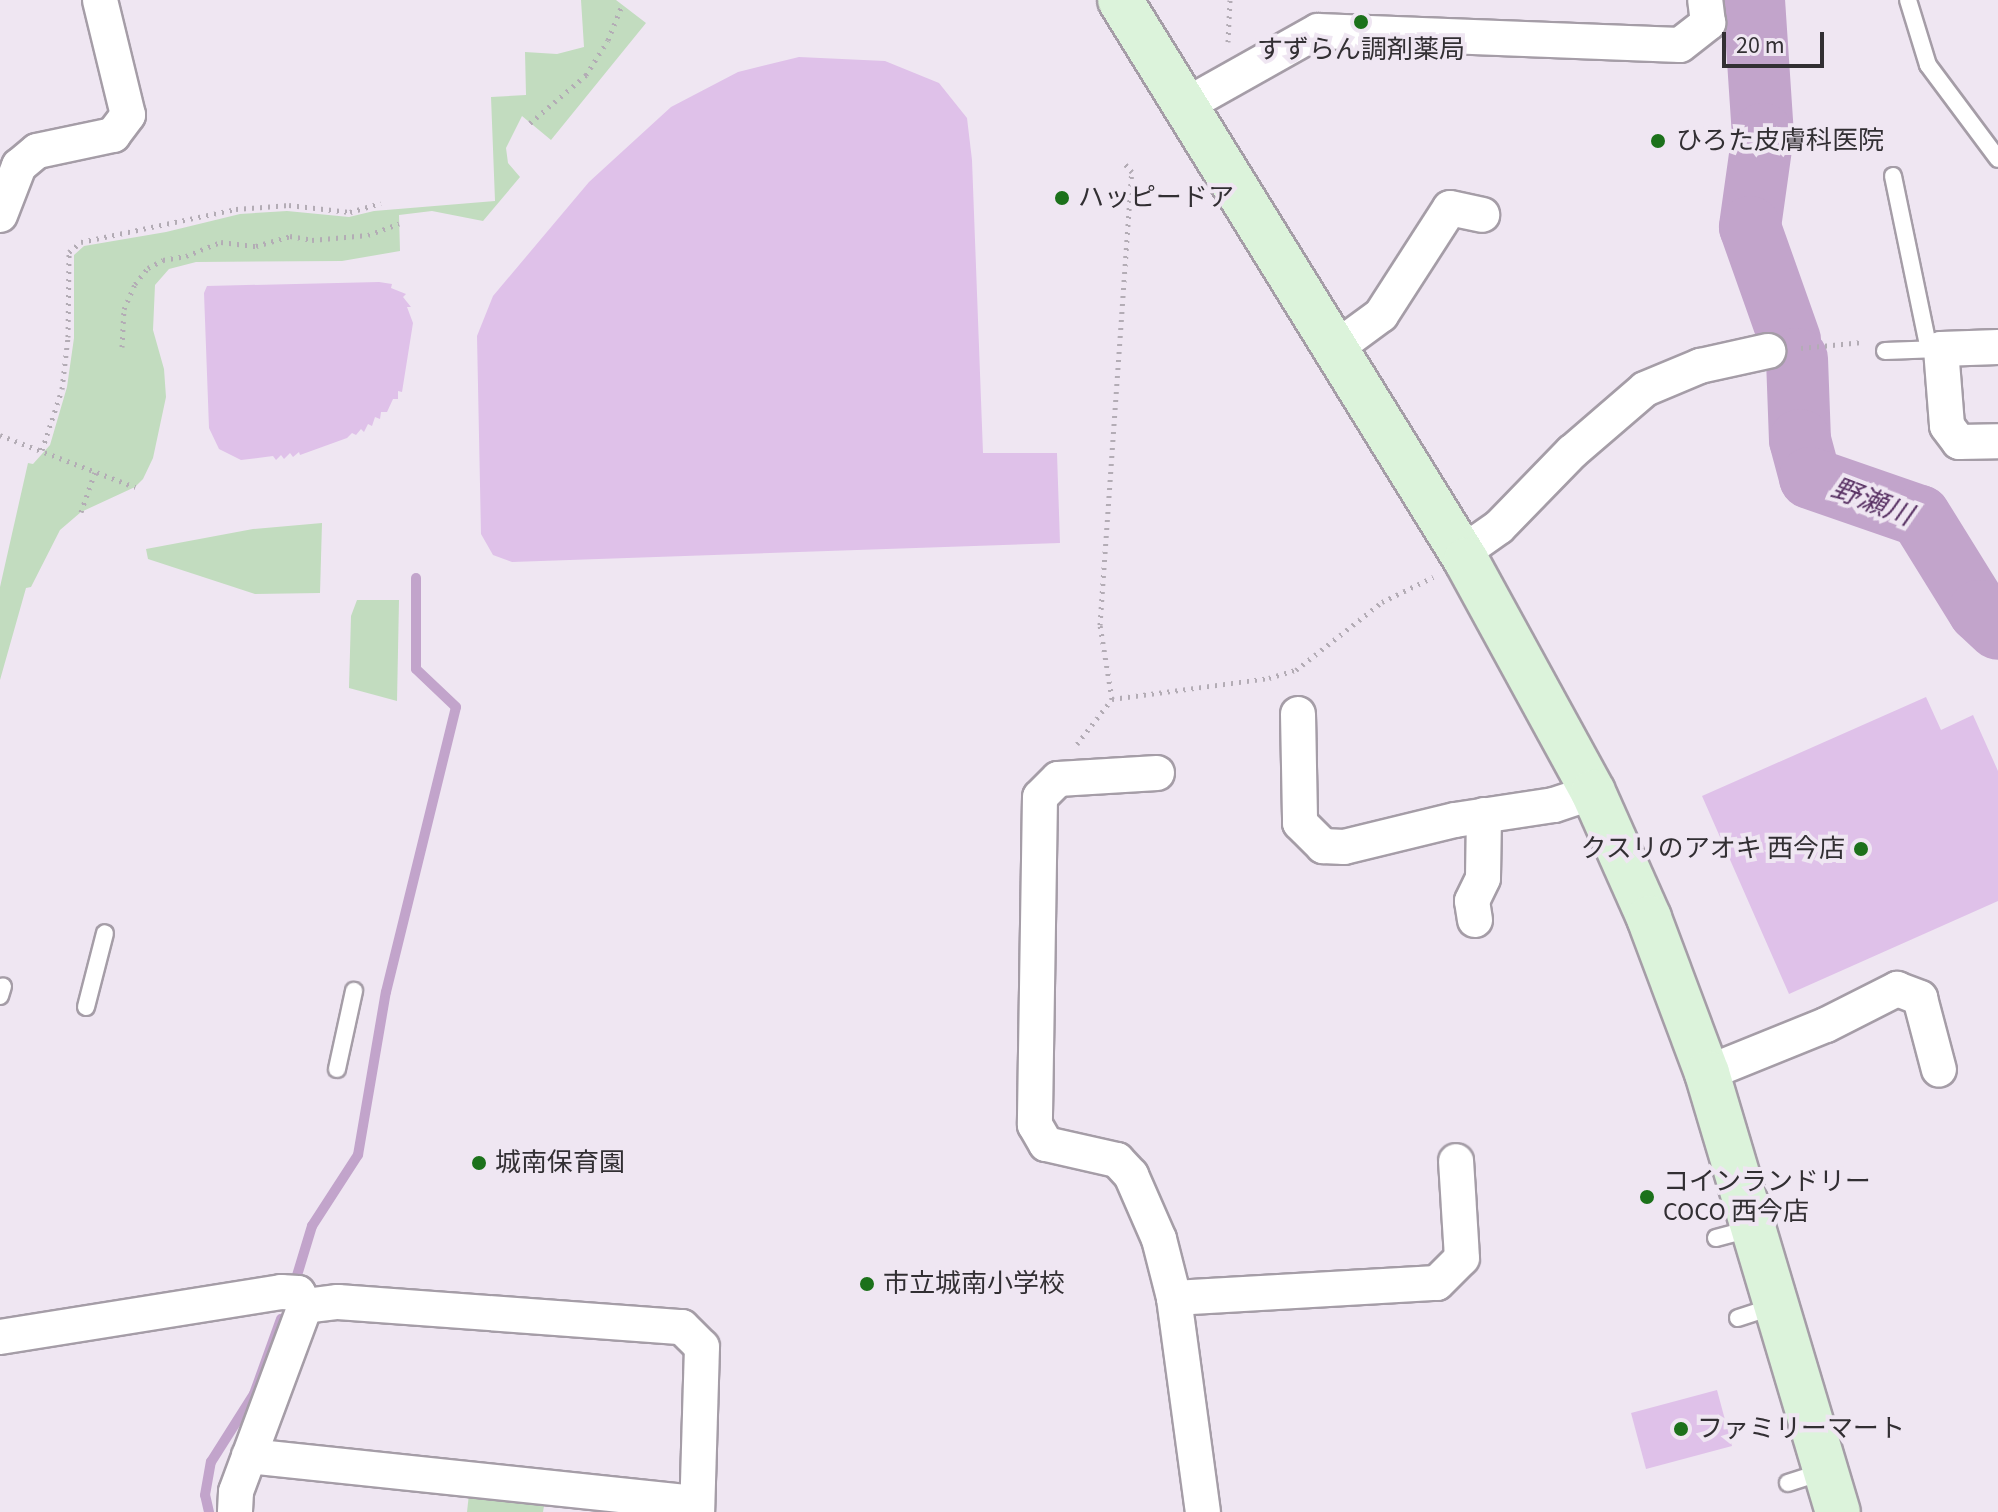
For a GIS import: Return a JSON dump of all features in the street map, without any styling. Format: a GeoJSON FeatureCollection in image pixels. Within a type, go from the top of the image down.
{"type":"FeatureCollection","features":[{"type":"Feature","properties":{"kind":"street"},"geometry":{"type":"LineString","coordinates":[[0,215],[19,166],[37,151],[113,135],[128,115],[100,0]]}},
{"type":"Feature","properties":{"kind":"street"},"geometry":{"type":"LineString","coordinates":[[1120,0],[1336,348],[1454,562],[1593,792],[1649,918],[1707,1073],[1736,1233],[1807,1477],[1838,1512]]}},
{"type":"Feature","properties":{"kind":"street"},"geometry":{"type":"LineString","coordinates":[[1186,105],[1318,31],[1680,45],[1708,23],[1705,0]]}},
{"type":"Feature","properties":{"kind":"street"},"geometry":{"type":"LineString","coordinates":[[1336,348],[1381,315],[1450,208],[1482,215]]}},
{"type":"Feature","properties":{"kind":"street"},"geometry":{"type":"LineString","coordinates":[[1998,347],[1935,349],[1947,426],[1959,442],[1998,441]]}},
{"type":"Feature","properties":{"kind":"street"},"geometry":{"type":"LineString","coordinates":[[1454,562],[1499,527],[1572,452],[1645,389],[1700,366],[1768,351]]}},
{"type":"Feature","properties":{"kind":"street"},"geometry":{"type":"LineString","coordinates":[[1298,714],[1300,823],[1323,846],[1344,847],[1484,815],[1554,805],[1593,792]]}},
{"type":"Feature","properties":{"kind":"street"},"geometry":{"type":"LineString","coordinates":[[1157,773],[1058,779],[1040,797],[1035,1125],[1046,1144],[1117,1160],[1131,1175],[1159,1239],[1174,1298],[1203,1512]]}},
{"type":"Feature","properties":{"kind":"street"},"geometry":{"type":"LineString","coordinates":[[1475,920],[1472,901],[1483,878],[1484,815]]}},
{"type":"Feature","properties":{"kind":"street"},"geometry":{"type":"LineString","coordinates":[[1707,1073],[1826,1025],[1897,989],[1920,998],[1939,1070]]}},
{"type":"Feature","properties":{"kind":"street"},"geometry":{"type":"LineString","coordinates":[[1174,1298],[1437,1283],[1462,1258],[1456,1161]]}},
{"type":"Feature","properties":{"kind":"street"},"geometry":{"type":"LineString","coordinates":[[0,1337],[281,1292],[298,1293],[305,1306],[236,1492],[235,1512]]}},
{"type":"Feature","properties":{"kind":"street"},"geometry":{"type":"LineString","coordinates":[[249,1456],[697,1507],[702,1347],[682,1327],[338,1302],[305,1306]]}},
{"type":"Feature","properties":{"kind":"lane"},"geometry":{"type":"LineString","coordinates":[[1908,0],[1928,65],[1998,159]]}},
{"type":"Feature","properties":{"kind":"lane"},"geometry":{"type":"LineString","coordinates":[[1885,351],[1935,349],[1893,176]]}},
{"type":"Feature","properties":{"kind":"lane"},"geometry":{"type":"LineString","coordinates":[[86,1007],[105,933]]}},
{"type":"Feature","properties":{"kind":"lane"},"geometry":{"type":"LineString","coordinates":[[337,1069],[354,991]]}},
{"type":"Feature","properties":{"kind":"path"},"geometry":{"type":"LineString","coordinates":[[1218,48],[1230,41],[1230,0]]}},
{"type":"Feature","properties":{"kind":"path"},"geometry":{"type":"LineString","coordinates":[[530,123],[586,75],[608,40],[622,5]]}},
{"type":"Feature","properties":{"kind":"path"},"geometry":{"type":"LineString","coordinates":[[1112,699],[1100,625],[1132,172],[1125,164]]}},
{"type":"Feature","properties":{"kind":"path"},"geometry":{"type":"LineString","coordinates":[[42,450],[62,389],[68,337],[69,252],[81,242],[236,209],[289,205],[350,212],[381,203]]}},
{"type":"Feature","properties":{"kind":"path"},"geometry":{"type":"LineString","coordinates":[[122,347],[124,309],[135,284],[148,268],[163,260],[186,256],[221,242],[256,246],[290,236],[312,240],[368,235],[399,224]]}},
{"type":"Feature","properties":{"kind":"path"},"geometry":{"type":"LineString","coordinates":[[1768,351],[1864,342],[1885,351]]}},
{"type":"Feature","properties":{"kind":"path"},"geometry":{"type":"LineString","coordinates":[[0,435],[135,487]]}},
{"type":"Feature","properties":{"kind":"path"},"geometry":{"type":"LineString","coordinates":[[81,512],[95,472]]}},
{"type":"Feature","properties":{"kind":"path"},"geometry":{"type":"LineString","coordinates":[[1058,779],[1059,763],[1112,699],[1269,678],[1296,670],[1382,602],[1454,562]]}},
{"type":"Feature","properties":{"kind":"green space"},"geometry":{"type":"Polygon","coordinates":[[[581,0],[616,0],[646,23],[551,140],[522,116],[506,148],[508,163],[520,177],[483,221],[432,211],[399,215],[400,251],[342,261],[196,262],[169,269],[155,285],[153,330],[164,369],[166,397],[153,458],[143,479],[135,487],[81,512],[60,530],[31,587],[26,588],[0,680],[0,587],[28,463],[33,464],[50,445],[67,387],[74,338],[74,255],[84,246],[166,232],[240,214],[287,211],[349,217],[374,211],[495,201],[491,97],[526,95],[525,52],[557,54],[584,47],[581,0]]]}},
{"type":"Feature","properties":{"kind":"green space"},"geometry":{"type":"Polygon","coordinates":[[[322,523],[320,593],[255,594],[148,559],[146,549],[253,529],[322,523]]]}},
{"type":"Feature","properties":{"kind":"green space"},"geometry":{"type":"Polygon","coordinates":[[[357,600],[399,600],[397,701],[349,688],[351,616],[357,600]]]}},
{"type":"Feature","properties":{"kind":"green space"},"geometry":{"type":"Polygon","coordinates":[[[469,1494],[544,1506],[543,1512],[467,1512],[469,1494]]]}},
{"type":"Feature","properties":{"kind":"building"},"geometry":{"type":"Polygon","coordinates":[[[799,57],[885,61],[939,83],[967,118],[972,160],[983,453],[1057,453],[1060,543],[512,562],[493,555],[481,534],[477,336],[493,296],[589,182],[671,107],[738,72],[799,57]]]}},
{"type":"Feature","properties":{"kind":"building"},"geometry":{"type":"Polygon","coordinates":[[[392,284],[391,288],[406,294],[403,297],[411,307],[407,307],[413,323],[402,392],[398,391],[398,399],[393,399],[387,412],[381,412],[380,419],[375,417],[372,426],[368,424],[364,432],[361,429],[356,435],[352,433],[347,438],[300,455],[299,452],[293,457],[290,453],[284,459],[281,455],[276,460],[273,456],[241,460],[219,449],[209,428],[204,293],[207,286],[392,284]]]}},
{"type":"Feature","properties":{"kind":"building","name":"クスリのアオキ 西今店"},"geometry":{"type":"Polygon","coordinates":[[[1926,697],[1941,730],[1973,715],[1998,771],[1998,901],[1789,994],[1702,796],[1926,697]]]}},
{"type":"Feature","properties":{"kind":"building","name":"ファミリーマート"},"geometry":{"type":"Polygon","coordinates":[[[1717,1390],[1732,1446],[1646,1469],[1631,1413],[1717,1390]]]}},
{"type":"Feature","properties":{"kind":"waterway","name":"野瀬川"},"geometry":{"type":"LineString","coordinates":[[1754,0],[1763,134],[1750,227],[1790,340]]}},
{"type":"Feature","properties":{"kind":"waterway","name":"野瀬川"},"geometry":{"type":"LineString","coordinates":[[1797,359],[1800,440],[1810,478],[1920,516],[1979,611],[1998,629]]}},
{"type":"Feature","properties":{"kind":"waterway"},"geometry":{"type":"LineString","coordinates":[[295,1282],[312,1226],[358,1155],[386,992],[456,707],[416,669],[416,578]]}},
{"type":"Feature","properties":{"kind":"waterway"},"geometry":{"type":"LineString","coordinates":[[209,1512],[205,1495],[211,1462],[254,1394],[281,1319]]}},
{"type":"Feature","properties":{"kind":"place","name":"すずらん調剤薬局"},"geometry":{"type":"Point","coordinates":[1361,22]}},
{"type":"Feature","properties":{"kind":"place","name":"ひろた皮膚科医院"},"geometry":{"type":"Point","coordinates":[1658,141]}},
{"type":"Feature","properties":{"kind":"place","name":"ハッピードア"},"geometry":{"type":"Point","coordinates":[1062,198]}},
{"type":"Feature","properties":{"kind":"place","name":"クスリのアオキ 西今店"},"geometry":{"type":"Point","coordinates":[1861,849]}},
{"type":"Feature","properties":{"kind":"place","name":"城南保育園"},"geometry":{"type":"Point","coordinates":[479,1163]}},
{"type":"Feature","properties":{"kind":"place","name":"コインランドリー COCO 西今店"},"geometry":{"type":"Point","coordinates":[1647,1197]}},
{"type":"Feature","properties":{"kind":"place","name":"市立城南小学校"},"geometry":{"type":"Point","coordinates":[867,1284]}},
{"type":"Feature","properties":{"kind":"place","name":"ファミリーマート"},"geometry":{"type":"Point","coordinates":[1681,1429]}}]}
